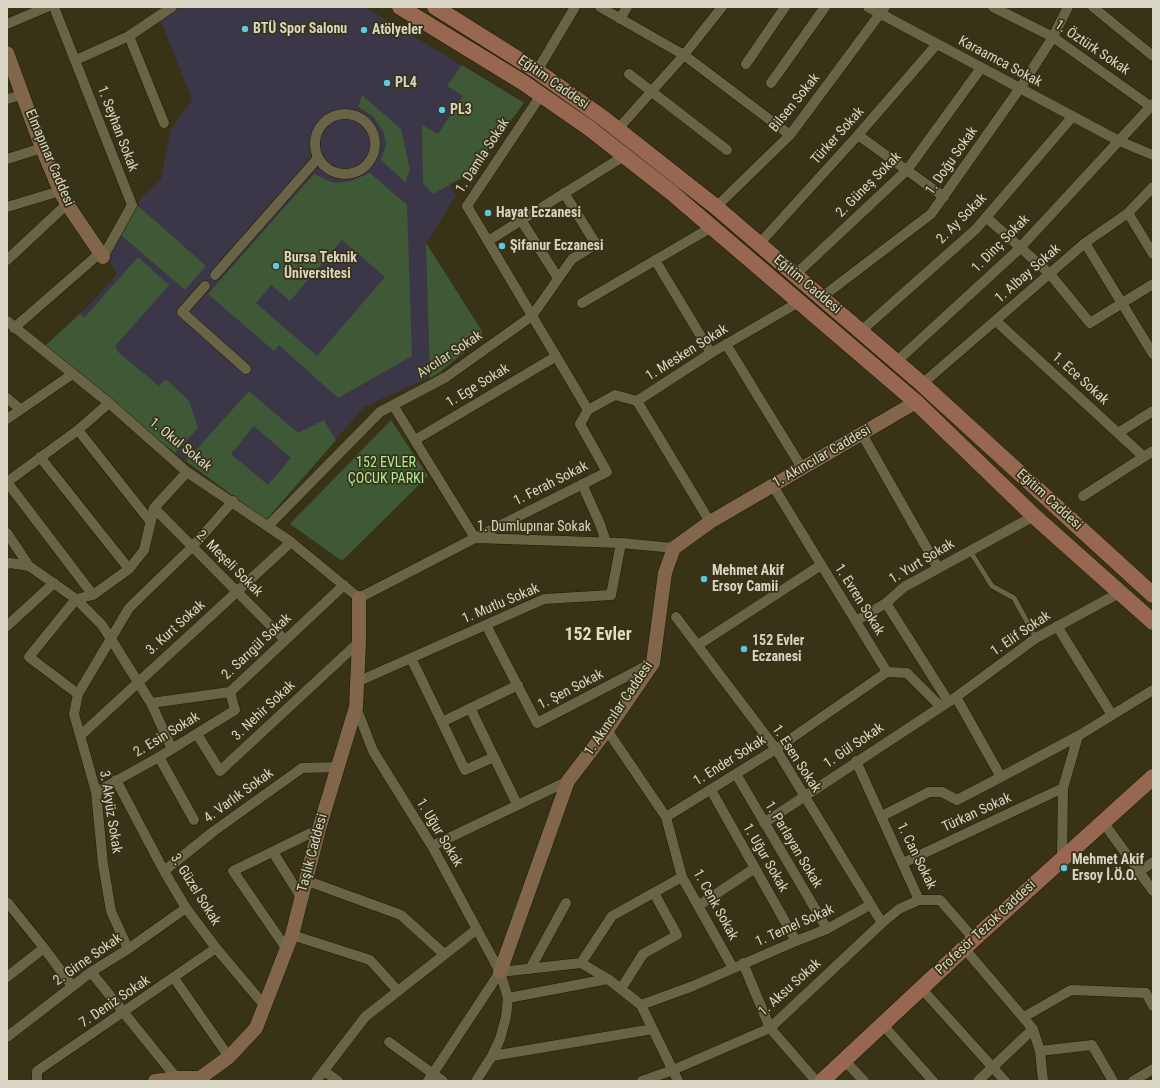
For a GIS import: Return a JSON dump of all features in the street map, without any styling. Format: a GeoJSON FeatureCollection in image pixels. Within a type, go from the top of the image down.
{"type":"FeatureCollection","features":[{"type":"Feature","properties":{"kind":"main road","name":"Eğitim Caddesi"},"geometry":{"type":"LineString","coordinates":[[400,7],[541,95],[589,128],[712,227],[916,402],[1034,516],[1153,622]]}},
{"type":"Feature","properties":{"kind":"main road","name":"Eğitim Caddesi"},"geometry":{"type":"LineString","coordinates":[[435,7],[537,70],[618,129],[716,207],[922,384],[1153,596]]}},
{"type":"Feature","properties":{"kind":"main road","name":"Profesör Tezok Caddesi"},"geometry":{"type":"LineString","coordinates":[[822,1081],[969,943],[1153,777]]}},
{"type":"Feature","properties":{"kind":"street"},"geometry":{"type":"LineString","coordinates":[[7,24],[47,7]]}},
{"type":"Feature","properties":{"kind":"street","name":"1. Seyhan Sokak"},"geometry":{"type":"LineString","coordinates":[[54,7],[132,205],[101,255]]}},
{"type":"Feature","properties":{"kind":"street"},"geometry":{"type":"LineString","coordinates":[[76,60],[129,36],[172,7]]}},
{"type":"Feature","properties":{"kind":"street"},"geometry":{"type":"LineString","coordinates":[[537,70],[575,7]]}},
{"type":"Feature","properties":{"kind":"street"},"geometry":{"type":"LineString","coordinates":[[600,7],[684,55],[790,135]]}},
{"type":"Feature","properties":{"kind":"street"},"geometry":{"type":"LineString","coordinates":[[620,19],[626,7]]}},
{"type":"Feature","properties":{"kind":"street"},"geometry":{"type":"LineString","coordinates":[[618,129],[684,55],[722,7]]}},
{"type":"Feature","properties":{"kind":"street"},"geometry":{"type":"LineString","coordinates":[[746,64],[785,7]]}},
{"type":"Feature","properties":{"kind":"street"},"geometry":{"type":"LineString","coordinates":[[771,83],[825,7]]}},
{"type":"Feature","properties":{"kind":"street","name":"Karaamca Sokak"},"geometry":{"type":"LineString","coordinates":[[868,7],[884,10],[937,44],[981,68],[1119,141],[1153,155]]}},
{"type":"Feature","properties":{"kind":"street","name":"1. Öztürk Sokak"},"geometry":{"type":"LineString","coordinates":[[993,7],[1053,37],[1152,105]]}},
{"type":"Feature","properties":{"kind":"street","name":"1. Doğu Sokak"},"geometry":{"type":"LineString","coordinates":[[822,297],[931,214],[1020,88],[1053,37],[1068,7]]}},
{"type":"Feature","properties":{"kind":"street"},"geometry":{"type":"LineString","coordinates":[[1093,7],[1153,56]]}},
{"type":"Feature","properties":{"kind":"street","name":"Bilsen Sokak"},"geometry":{"type":"LineString","coordinates":[[716,207],[790,135],[884,10]]}},
{"type":"Feature","properties":{"kind":"street"},"geometry":{"type":"LineString","coordinates":[[129,36],[164,123]]}},
{"type":"Feature","properties":{"kind":"street","name":"Türker Sokak"},"geometry":{"type":"LineString","coordinates":[[759,244],[858,135],[937,44]]}},
{"type":"Feature","properties":{"kind":"street","name":"Elmapınar Caddesi"},"geometry":{"type":"LineString","coordinates":[[7,53],[42,148],[60,191],[101,255]]}},
{"type":"Feature","properties":{"kind":"street","name":"2. Güneş Sokak"},"geometry":{"type":"LineString","coordinates":[[795,275],[907,170],[981,68]]}},
{"type":"Feature","properties":{"kind":"street"},"geometry":{"type":"LineString","coordinates":[[629,74],[727,150]]}},
{"type":"Feature","properties":{"kind":"street"},"geometry":{"type":"LineString","coordinates":[[7,99],[22,94]]}},
{"type":"Feature","properties":{"kind":"street","name":"1. Damla Sokak"},"geometry":{"type":"LineString","coordinates":[[532,316],[467,206],[541,95]]}},
{"type":"Feature","properties":{"kind":"street","name":"1. Dinç Sokak"},"geometry":{"type":"LineString","coordinates":[[896,362],[1020,247],[1152,105]]}},
{"type":"Feature","properties":{"kind":"street"},"geometry":{"type":"LineString","coordinates":[[352,114],[365,122],[374,133],[375,148],[370,162],[363,169],[353,173],[343,174],[333,172],[318,158],[315,144],[319,129],[333,116],[352,114]]}},
{"type":"Feature","properties":{"kind":"street","name":"2. Ay Sokak"},"geometry":{"type":"LineString","coordinates":[[861,331],[976,230],[1073,116]]}},
{"type":"Feature","properties":{"kind":"street"},"geometry":{"type":"LineString","coordinates":[[858,135],[944,197]]}},
{"type":"Feature","properties":{"kind":"street"},"geometry":{"type":"LineString","coordinates":[[7,158],[42,148]]}},
{"type":"Feature","properties":{"kind":"street"},"geometry":{"type":"LineString","coordinates":[[488,241],[624,156]]}},
{"type":"Feature","properties":{"kind":"street"},"geometry":{"type":"LineString","coordinates":[[215,274],[318,158]]}},
{"type":"Feature","properties":{"kind":"street","name":"1. Albay Sokak"},"geometry":{"type":"LineString","coordinates":[[922,384],[996,322],[1085,243],[1128,213],[1153,187]]}},
{"type":"Feature","properties":{"kind":"street"},"geometry":{"type":"LineString","coordinates":[[7,206],[60,191]]}},
{"type":"Feature","properties":{"kind":"street","name":"Avcılar Sokak"},"geometry":{"type":"LineString","coordinates":[[268,526],[380,412],[446,377],[532,316],[572,259],[596,244],[564,193]]}},
{"type":"Feature","properties":{"kind":"street"},"geometry":{"type":"LineString","coordinates":[[7,260],[67,204]]}},
{"type":"Feature","properties":{"kind":"street"},"geometry":{"type":"LineString","coordinates":[[1128,213],[1153,254]]}},
{"type":"Feature","properties":{"kind":"street"},"geometry":{"type":"LineString","coordinates":[[986,218],[1050,274],[1090,323],[1153,284]]}},
{"type":"Feature","properties":{"kind":"street"},"geometry":{"type":"LineString","coordinates":[[521,220],[558,278]]}},
{"type":"Feature","properties":{"kind":"street"},"geometry":{"type":"LineString","coordinates":[[582,303],[712,227]]}},
{"type":"Feature","properties":{"kind":"street"},"geometry":{"type":"LineString","coordinates":[[1085,243],[1153,354]]}},
{"type":"Feature","properties":{"kind":"street"},"geometry":{"type":"LineString","coordinates":[[11,325],[101,255]]}},
{"type":"Feature","properties":{"kind":"street"},"geometry":{"type":"LineString","coordinates":[[655,260],[711,353]]}},
{"type":"Feature","properties":{"kind":"street"},"geometry":{"type":"LineString","coordinates":[[205,286],[182,312],[246,369]]}},
{"type":"Feature","properties":{"kind":"street","name":"1. Mesken Sokak"},"geometry":{"type":"LineString","coordinates":[[637,401],[711,353],[799,302]]}},
{"type":"Feature","properties":{"kind":"street"},"geometry":{"type":"LineString","coordinates":[[532,316],[588,410],[615,395],[637,401],[710,522]]}},
{"type":"Feature","properties":{"kind":"street","name":"1. Ece Sokak"},"geometry":{"type":"LineString","coordinates":[[996,322],[1144,457]]}},
{"type":"Feature","properties":{"kind":"street","name":"1. Okul Sokak"},"geometry":{"type":"LineString","coordinates":[[11,325],[110,403],[187,472],[233,501],[290,542],[359,598]]}},
{"type":"Feature","properties":{"kind":"street"},"geometry":{"type":"LineString","coordinates":[[726,344],[802,468]]}},
{"type":"Feature","properties":{"kind":"street","name":"1. Ege Sokak"},"geometry":{"type":"LineString","coordinates":[[415,440],[555,356]]}},
{"type":"Feature","properties":{"kind":"street"},"geometry":{"type":"LineString","coordinates":[[7,418],[72,374]]}},
{"type":"Feature","properties":{"kind":"street"},"geometry":{"type":"LineString","coordinates":[[7,398],[20,409]]}},
{"type":"Feature","properties":{"kind":"street","name":"1. Akıncılar Caddesi"},"geometry":{"type":"LineString","coordinates":[[500,972],[568,781],[607,730],[652,663],[665,572],[674,548],[710,522],[916,402]]}},
{"type":"Feature","properties":{"kind":"street"},"geometry":{"type":"LineString","coordinates":[[93,595],[7,482],[78,430],[110,403]]}},
{"type":"Feature","properties":{"kind":"street"},"geometry":{"type":"LineString","coordinates":[[393,405],[475,538]]}},
{"type":"Feature","properties":{"kind":"street","name":"1. Ferah Sokak"},"geometry":{"type":"LineString","coordinates":[[475,538],[607,472],[580,424],[588,410]]}},
{"type":"Feature","properties":{"kind":"street"},"geometry":{"type":"LineString","coordinates":[[1118,432],[1153,411]]}},
{"type":"Feature","properties":{"kind":"street"},"geometry":{"type":"LineString","coordinates":[[78,430],[150,521]]}},
{"type":"Feature","properties":{"kind":"street"},"geometry":{"type":"LineString","coordinates":[[862,434],[938,568]]}},
{"type":"Feature","properties":{"kind":"street"},"geometry":{"type":"LineString","coordinates":[[1083,496],[1153,451]]}},
{"type":"Feature","properties":{"kind":"street"},"geometry":{"type":"LineString","coordinates":[[40,458],[129,569]]}},
{"type":"Feature","properties":{"kind":"street"},"geometry":{"type":"LineString","coordinates":[[78,694],[29,657],[76,599],[93,595],[129,569],[144,550],[154,508],[187,472]]}},
{"type":"Feature","properties":{"kind":"street"},"geometry":{"type":"LineString","coordinates":[[582,484],[600,524],[606,542]]}},
{"type":"Feature","properties":{"kind":"street","name":"1. Evren Sokak"},"geometry":{"type":"LineString","coordinates":[[773,486],[887,672]]}},
{"type":"Feature","properties":{"kind":"street","name":"3. Akyüz Sokak"},"geometry":{"type":"LineString","coordinates":[[128,949],[111,911],[103,864],[96,792],[74,714],[78,694],[129,608],[192,547],[233,501]]}},
{"type":"Feature","properties":{"kind":"street","name":"2. Meşeli Sokak"},"geometry":{"type":"LineString","coordinates":[[154,508],[285,640]]}},
{"type":"Feature","properties":{"kind":"street","name":"1. Yurt Sokak"},"geometry":{"type":"LineString","coordinates":[[948,701],[886,603],[904,587],[1034,516]]}},
{"type":"Feature","properties":{"kind":"street"},"geometry":{"type":"LineString","coordinates":[[7,533],[29,566],[76,599],[102,625],[151,703],[172,749]]}},
{"type":"Feature","properties":{"kind":"street","name":"1. Dumlupınar Sokak"},"geometry":{"type":"LineString","coordinates":[[359,598],[475,538],[606,542],[674,548]]}},
{"type":"Feature","properties":{"kind":"street","name":"3. Kurt Sokak"},"geometry":{"type":"LineString","coordinates":[[80,735],[290,542]]}},
{"type":"Feature","properties":{"kind":"street","name":"1. Mutlu Sokak"},"geometry":{"type":"LineString","coordinates":[[358,682],[544,599],[611,595],[621,543]]}},
{"type":"Feature","properties":{"kind":"street"},"geometry":{"type":"LineString","coordinates":[[7,564],[10,563],[29,566]]}},
{"type":"Feature","properties":{"kind":"street"},"geometry":{"type":"LineString","coordinates":[[698,645],[821,565]]}},
{"type":"Feature","properties":{"kind":"street"},"geometry":{"type":"LineString","coordinates":[[7,626],[54,583]]}},
{"type":"Feature","properties":{"kind":"street","name":"2. Sarıgül Sokak"},"geometry":{"type":"LineString","coordinates":[[151,703],[230,692],[344,585]]}},
{"type":"Feature","properties":{"kind":"street","name":"1. Elif Sokak"},"geometry":{"type":"LineString","coordinates":[[948,701],[1036,638],[1121,592]]}},
{"type":"Feature","properties":{"kind":"street","name":"Taşlık Caddesi"},"geometry":{"type":"LineString","coordinates":[[201,1080],[228,1057],[256,1028],[292,935],[319,829],[356,707],[358,682],[359,598]]}},
{"type":"Feature","properties":{"kind":"street"},"geometry":{"type":"LineString","coordinates":[[856,621],[886,603]]}},
{"type":"Feature","properties":{"kind":"street","name":"1. Esen Sokak"},"geometry":{"type":"LineString","coordinates":[[676,617],[776,749],[882,923]]}},
{"type":"Feature","properties":{"kind":"street","name":"1. Şen Sokak"},"geometry":{"type":"LineString","coordinates":[[486,625],[537,723],[652,663]]}},
{"type":"Feature","properties":{"kind":"street"},"geometry":{"type":"LineString","coordinates":[[1057,626],[1112,715]]}},
{"type":"Feature","properties":{"kind":"street","name":"3. Nehir Sokak"},"geometry":{"type":"LineString","coordinates":[[197,734],[220,771],[359,642]]}},
{"type":"Feature","properties":{"kind":"street"},"geometry":{"type":"LineString","coordinates":[[411,658],[465,770],[494,757]]}},
{"type":"Feature","properties":{"kind":"street"},"geometry":{"type":"LineString","coordinates":[[887,672],[907,673],[948,701],[1001,777]]}},
{"type":"Feature","properties":{"kind":"street","name":"1. Ender Sokak"},"geometry":{"type":"LineString","coordinates":[[666,817],[776,749],[887,672]]}},
{"type":"Feature","properties":{"kind":"street"},"geometry":{"type":"LineString","coordinates":[[442,722],[518,685]]}},
{"type":"Feature","properties":{"kind":"street"},"geometry":{"type":"LineString","coordinates":[[882,816],[929,792],[942,792],[957,800],[1078,736],[1153,690]]}},
{"type":"Feature","properties":{"kind":"street","name":"2. Esin Sokak"},"geometry":{"type":"LineString","coordinates":[[96,792],[159,757],[235,710],[230,692]]}},
{"type":"Feature","properties":{"kind":"street","name":"1. Gül Sokak"},"geometry":{"type":"LineString","coordinates":[[764,823],[948,701]]}},
{"type":"Feature","properties":{"kind":"street","name":"1. Uğur Sokak"},"geometry":{"type":"LineString","coordinates":[[356,707],[373,751],[432,846],[500,972]]}},
{"type":"Feature","properties":{"kind":"street"},"geometry":{"type":"LineString","coordinates":[[470,708],[517,804]]}},
{"type":"Feature","properties":{"kind":"street","name":"1. Cenk Sokak"},"geometry":{"type":"LineString","coordinates":[[607,730],[666,817],[682,877],[733,968]]}},
{"type":"Feature","properties":{"kind":"street"},"geometry":{"type":"LineString","coordinates":[[1062,858],[1062,788],[1078,736]]}},
{"type":"Feature","properties":{"kind":"street"},"geometry":{"type":"LineString","coordinates":[[159,757],[194,820]]}},
{"type":"Feature","properties":{"kind":"street","name":"1. Can Sokak"},"geometry":{"type":"LineString","coordinates":[[856,761],[919,900],[940,900],[969,943],[1033,1029],[1040,1051],[1043,1081]]}},
{"type":"Feature","properties":{"kind":"street","name":"4. Varlık Sokak"},"geometry":{"type":"LineString","coordinates":[[164,871],[214,831],[302,768],[338,767]]}},
{"type":"Feature","properties":{"kind":"street","name":"1. Parlayan Sokak"},"geometry":{"type":"LineString","coordinates":[[736,774],[827,929]]}},
{"type":"Feature","properties":{"kind":"street","name":"3. Güzel Sokak"},"geometry":{"type":"LineString","coordinates":[[116,780],[164,871],[186,908],[216,948],[264,1005]]}},
{"type":"Feature","properties":{"kind":"street"},"geometry":{"type":"LineString","coordinates":[[432,846],[517,804],[568,781]]}},
{"type":"Feature","properties":{"kind":"street","name":"Türkan Sokak"},"geometry":{"type":"LineString","coordinates":[[903,863],[1062,788]]}},
{"type":"Feature","properties":{"kind":"street","name":"1. Uğur Sokak"},"geometry":{"type":"LineString","coordinates":[[711,790],[796,941]]}},
{"type":"Feature","properties":{"kind":"street"},"geometry":{"type":"LineString","coordinates":[[1103,822],[1153,891]]}},
{"type":"Feature","properties":{"kind":"street"},"geometry":{"type":"LineString","coordinates":[[286,948],[233,871],[319,829]]}},
{"type":"Feature","properties":{"kind":"street"},"geometry":{"type":"LineString","coordinates":[[273,852],[301,897]]}},
{"type":"Feature","properties":{"kind":"street"},"geometry":{"type":"LineString","coordinates":[[1139,872],[1153,862]]}},
{"type":"Feature","properties":{"kind":"street"},"geometry":{"type":"LineString","coordinates":[[698,906],[755,868]]}},
{"type":"Feature","properties":{"kind":"street"},"geometry":{"type":"LineString","coordinates":[[581,963],[612,916],[682,877]]}},
{"type":"Feature","properties":{"kind":"street"},"geometry":{"type":"LineString","coordinates":[[305,880],[401,915],[444,954]]}},
{"type":"Feature","properties":{"kind":"street"},"geometry":{"type":"LineString","coordinates":[[621,989],[643,954],[677,935],[654,893]]}},
{"type":"Feature","properties":{"kind":"street","name":"1. Aksu Sokak"},"geometry":{"type":"LineString","coordinates":[[642,1081],[673,1070],[770,1028],[882,923],[899,909],[919,900]]}},
{"type":"Feature","properties":{"kind":"street"},"geometry":{"type":"LineString","coordinates":[[8,903],[72,986]]}},
{"type":"Feature","properties":{"kind":"street"},"geometry":{"type":"LineString","coordinates":[[530,969],[566,903]]}},
{"type":"Feature","properties":{"kind":"street","name":"1. Temel Sokak"},"geometry":{"type":"LineString","coordinates":[[641,1005],[693,986],[743,963],[827,929],[870,905]]}},
{"type":"Feature","properties":{"kind":"street","name":"2. Girne Sokak"},"geometry":{"type":"LineString","coordinates":[[7,1037],[91,972],[128,949],[186,908]]}},
{"type":"Feature","properties":{"kind":"street"},"geometry":{"type":"LineString","coordinates":[[316,1081],[365,1018],[477,929]]}},
{"type":"Feature","properties":{"kind":"street"},"geometry":{"type":"LineString","coordinates":[[292,935],[370,960],[398,991]]}},
{"type":"Feature","properties":{"kind":"street"},"geometry":{"type":"LineString","coordinates":[[7,977],[44,948]]}},
{"type":"Feature","properties":{"kind":"street","name":"7. Deniz Sokak"},"geometry":{"type":"LineString","coordinates":[[37,1081],[37,1071],[123,1014],[216,948]]}},
{"type":"Feature","properties":{"kind":"street"},"geometry":{"type":"LineString","coordinates":[[500,972],[581,963],[608,979],[641,1005],[678,1081]]}},
{"type":"Feature","properties":{"kind":"street"},"geometry":{"type":"LineString","coordinates":[[743,963],[770,1028],[816,1081]]}},
{"type":"Feature","properties":{"kind":"street"},"geometry":{"type":"LineString","coordinates":[[91,972],[123,1014],[178,1080]]}},
{"type":"Feature","properties":{"kind":"street"},"geometry":{"type":"LineString","coordinates":[[476,1081],[492,1056],[500,1039],[508,998],[500,972]]}},
{"type":"Feature","properties":{"kind":"street"},"geometry":{"type":"LineString","coordinates":[[431,1077],[500,972]]}},
{"type":"Feature","properties":{"kind":"street"},"geometry":{"type":"LineString","coordinates":[[174,978],[228,1057]]}},
{"type":"Feature","properties":{"kind":"street"},"geometry":{"type":"LineString","coordinates":[[508,998],[608,979]]}},
{"type":"Feature","properties":{"kind":"street"},"geometry":{"type":"LineString","coordinates":[[921,988],[1005,1081]]}},
{"type":"Feature","properties":{"kind":"street"},"geometry":{"type":"LineString","coordinates":[[1024,1017],[1071,990],[1146,993],[1153,1006]]}},
{"type":"Feature","properties":{"kind":"street"},"geometry":{"type":"LineString","coordinates":[[883,1025],[933,1081]]}},
{"type":"Feature","properties":{"kind":"street"},"geometry":{"type":"LineString","coordinates":[[492,1056],[653,1029]]}},
{"type":"Feature","properties":{"kind":"street"},"geometry":{"type":"LineString","coordinates":[[978,1081],[1033,1029]]}},
{"type":"Feature","properties":{"kind":"street"},"geometry":{"type":"LineString","coordinates":[[389,1042],[431,1077],[444,1081]]}},
{"type":"Feature","properties":{"kind":"street"},"geometry":{"type":"LineString","coordinates":[[1040,1051],[1092,1045],[1113,1081]]}},
{"type":"Feature","properties":{"kind":"street"},"geometry":{"type":"LineString","coordinates":[[845,1061],[864,1081]]}},
{"type":"Feature","properties":{"kind":"street"},"geometry":{"type":"LineString","coordinates":[[1133,1081],[1153,1069]]}},
{"type":"Feature","properties":{"kind":"street"},"geometry":{"type":"LineString","coordinates":[[324,1072],[338,1081]]}},
{"type":"Feature","properties":{"kind":"street"},"geometry":{"type":"LineString","coordinates":[[154,1081],[201,1080]]}},
{"type":"Feature","properties":{"kind":"lane"},"geometry":{"type":"LineString","coordinates":[[970,551],[992,586],[1014,598],[1036,638]]}},
{"type":"Feature","properties":{"kind":"shaded area","name":"Bursa Teknik Üniversitesi"},"geometry":{"type":"Polygon","coordinates":[[[182,7],[365,7],[524,103],[472,172],[450,185],[456,196],[426,243],[482,331],[481,338],[439,373],[364,407],[266,520],[175,453],[45,346],[92,302],[117,274],[108,258],[141,198],[161,179],[171,129],[192,100],[161,21],[182,7]]]}},
{"type":"Feature","properties":{"kind":"green space"},"geometry":{"type":"Polygon","coordinates":[[[462,65],[524,103],[472,172],[433,194],[423,183],[422,125],[438,134],[463,96],[447,86],[462,65]]]}},
{"type":"Feature","properties":{"kind":"green space"},"geometry":{"type":"Polygon","coordinates":[[[362,95],[401,129],[410,170],[405,182],[381,160],[386,145],[384,133],[373,116],[358,107],[362,95]]]}},
{"type":"Feature","properties":{"kind":"green space"},"geometry":{"type":"Polygon","coordinates":[[[370,173],[407,205],[412,356],[338,398],[279,345],[274,351],[208,294],[314,174],[334,183],[351,181],[370,173]],[[342,240],[290,301],[271,285],[256,303],[317,356],[385,277],[342,240]]]}},
{"type":"Feature","properties":{"kind":"green space"},"geometry":{"type":"Polygon","coordinates":[[[137,205],[206,266],[185,290],[121,235],[137,205]]]}},
{"type":"Feature","properties":{"kind":"green space"},"geometry":{"type":"Polygon","coordinates":[[[426,243],[482,331],[481,338],[439,373],[430,378],[426,243]]]}},
{"type":"Feature","properties":{"kind":"green space"},"geometry":{"type":"Polygon","coordinates":[[[138,257],[169,285],[115,346],[119,353],[159,386],[166,379],[189,401],[198,428],[175,453],[45,346],[80,314],[84,318],[138,257]]]}},
{"type":"Feature","properties":{"kind":"green space"},"geometry":{"type":"Polygon","coordinates":[[[249,391],[298,433],[324,420],[336,440],[266,520],[186,461],[249,391]],[[254,426],[231,454],[268,485],[291,458],[254,426]]]}},
{"type":"Feature","properties":{"kind":"green space","name":"152 EVLER ÇOCUK PARKI"},"geometry":{"type":"Polygon","coordinates":[[[391,420],[428,476],[342,561],[290,524],[391,420]]]}},
{"type":"Feature","properties":{"kind":"place","name":"BTÜ Spor Salonu"},"geometry":{"type":"Point","coordinates":[245,29]}},
{"type":"Feature","properties":{"kind":"place","name":"Atölyeler"},"geometry":{"type":"Point","coordinates":[364,30]}},
{"type":"Feature","properties":{"kind":"place","name":"PL4"},"geometry":{"type":"Point","coordinates":[387,83]}},
{"type":"Feature","properties":{"kind":"place","name":"PL3"},"geometry":{"type":"Point","coordinates":[442,110]}},
{"type":"Feature","properties":{"kind":"place","name":"Hayat Eczanesi"},"geometry":{"type":"Point","coordinates":[488,213]}},
{"type":"Feature","properties":{"kind":"place","name":"Şifanur Eczanesi"},"geometry":{"type":"Point","coordinates":[502,246]}},
{"type":"Feature","properties":{"kind":"place","name":"Bursa Teknik Üniversitesi"},"geometry":{"type":"Point","coordinates":[276,266]}},
{"type":"Feature","properties":{"kind":"place","name":"Mehmet Akif Ersoy Camii"},"geometry":{"type":"Point","coordinates":[704,579]}},
{"type":"Feature","properties":{"kind":"place","name":"152 Evler Eczanesi"},"geometry":{"type":"Point","coordinates":[744,649]}},
{"type":"Feature","properties":{"kind":"place","name":"Mehmet Akif Ersoy İ.Ö.O."},"geometry":{"type":"Point","coordinates":[1064,868]}},
{"type":"Feature","properties":{"kind":"district","name":"152 Evler"},"geometry":{"type":"Point","coordinates":[598,635]}}]}
